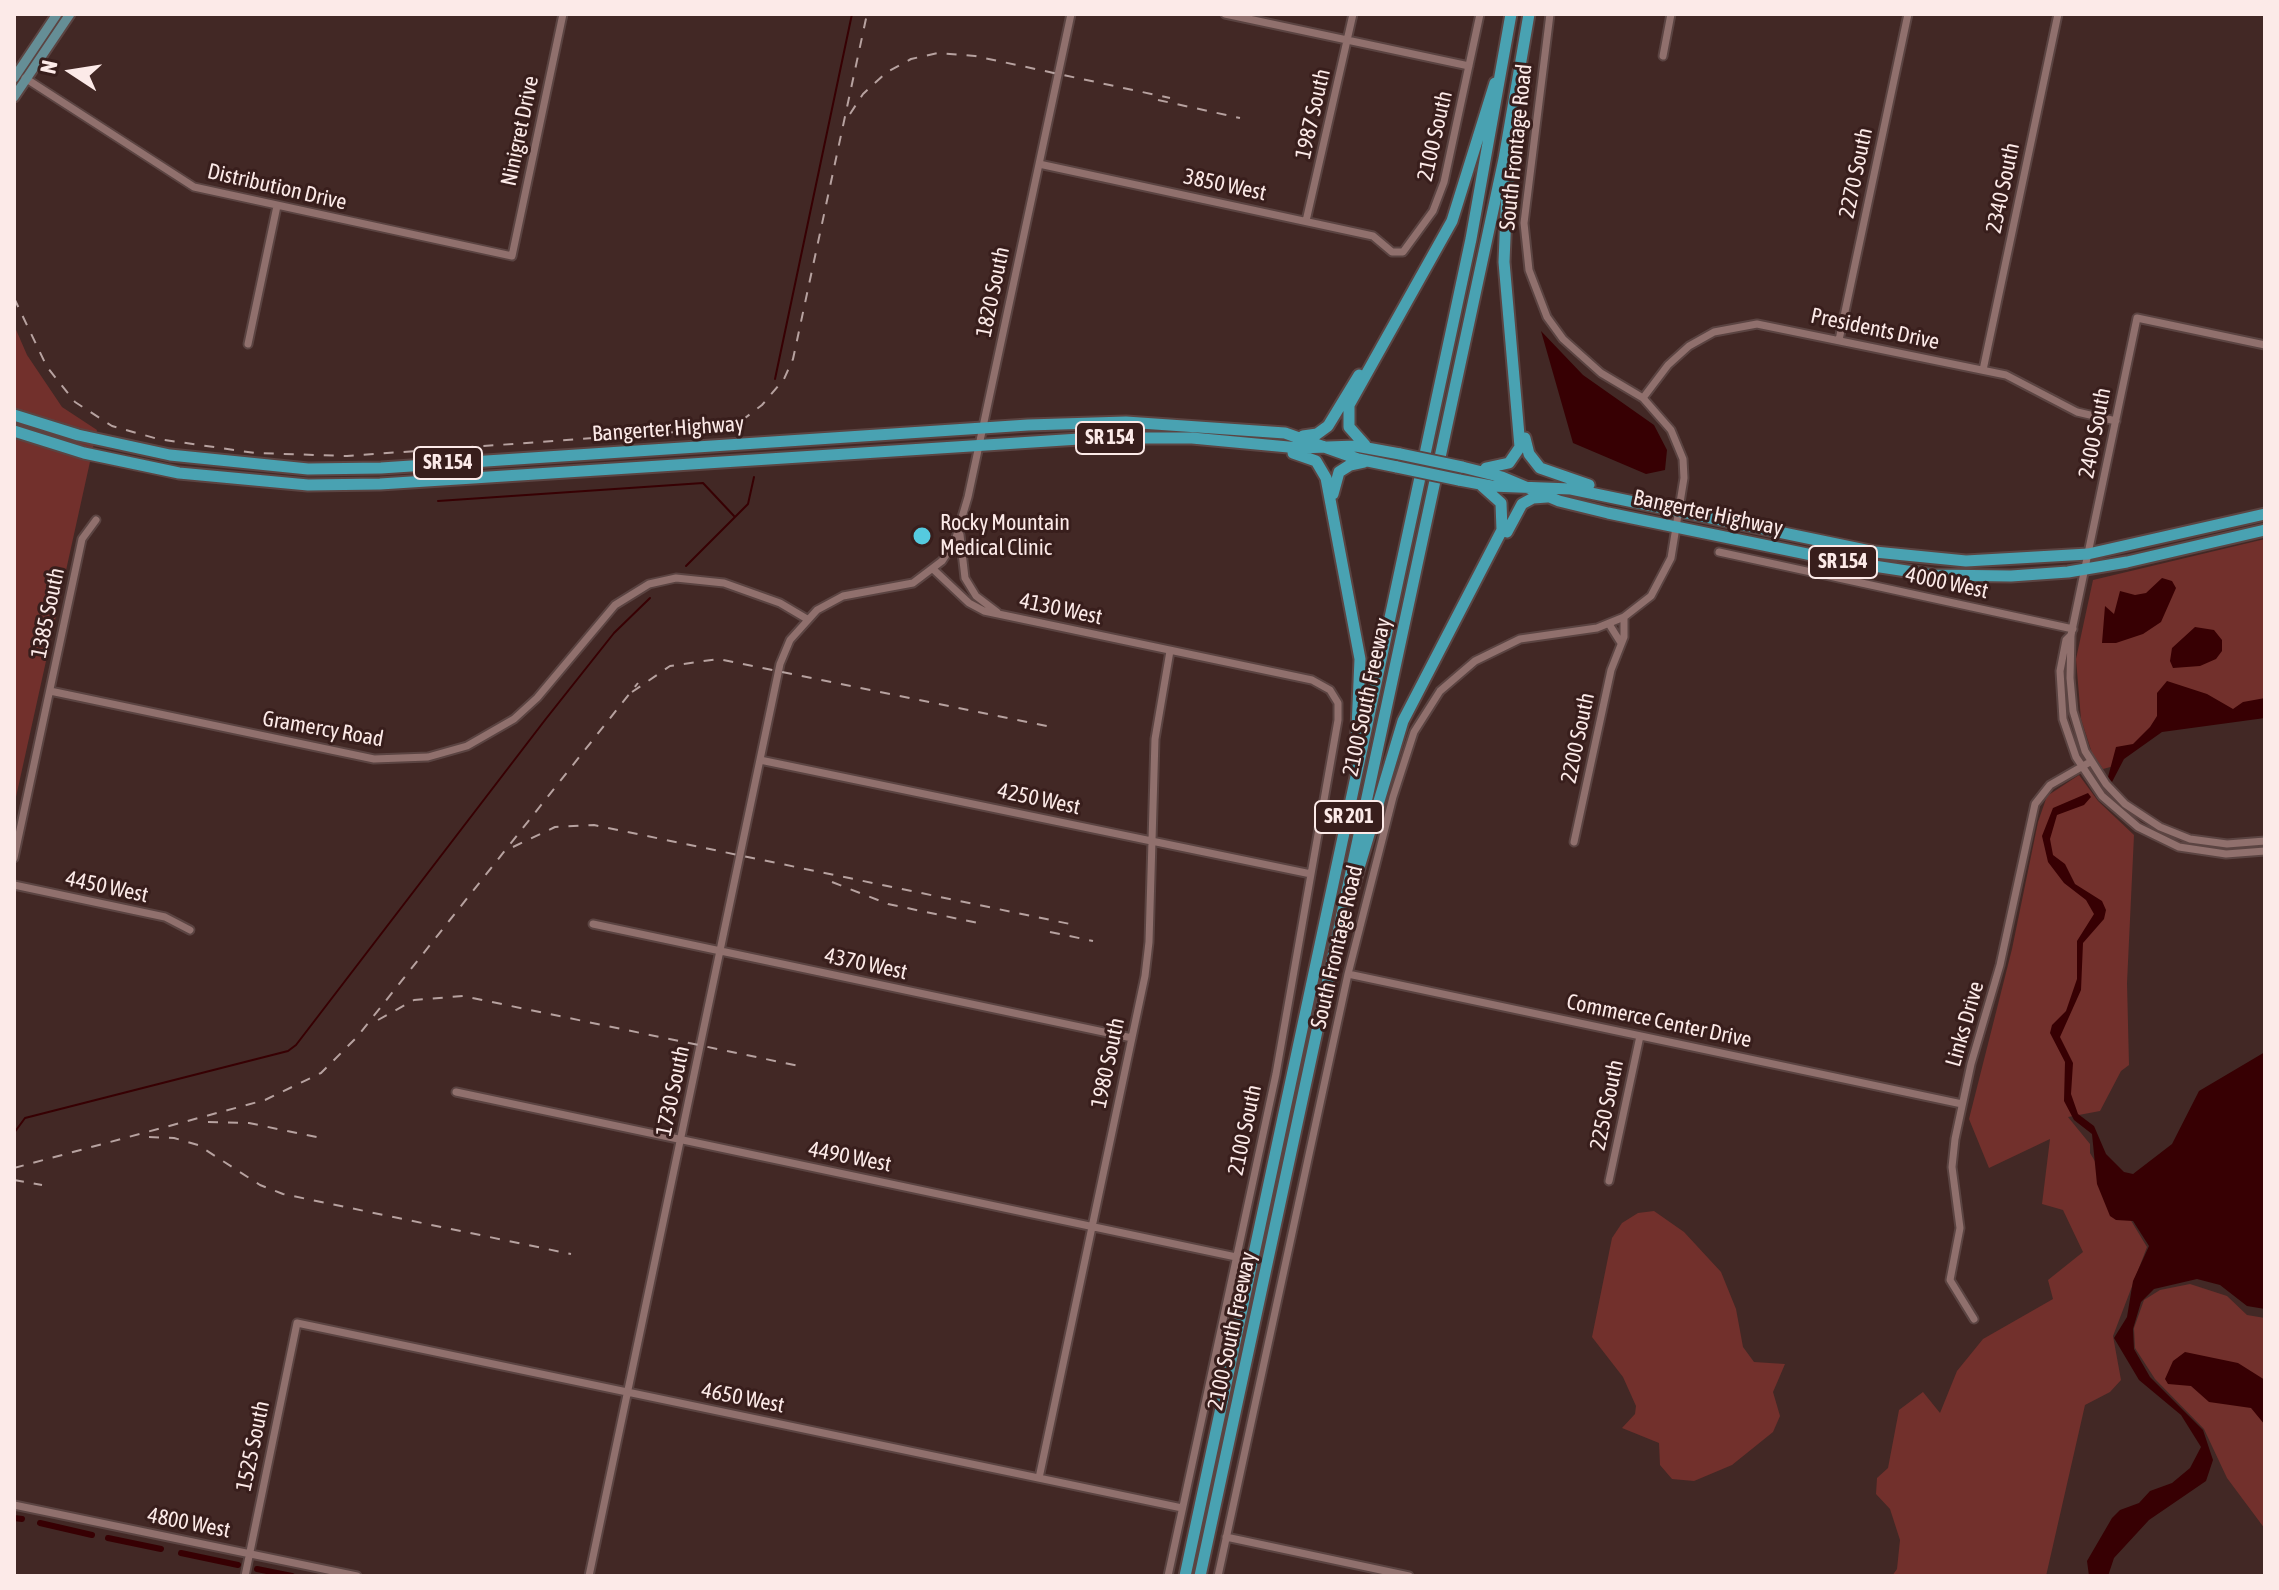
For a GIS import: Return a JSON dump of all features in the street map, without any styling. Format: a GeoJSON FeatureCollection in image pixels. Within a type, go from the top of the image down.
{"type":"FeatureCollection","features":[{"type":"Feature","properties":{"kind":"highway","name":"2100 South Freeway"},"geometry":{"type":"LineString","coordinates":[[1185,1576],[1471,239],[1511,14]]}},
{"type":"Feature","properties":{"kind":"highway","name":"2100 South Freeway"},"geometry":{"type":"LineString","coordinates":[[1200,1576],[1518,85],[1529,14]]}},
{"type":"Feature","properties":{"kind":"highway"},"geometry":{"type":"LineString","coordinates":[[1371,448],[1354,437],[1348,424],[1348,411],[1452,221],[1505,56]]}},
{"type":"Feature","properties":{"kind":"highway"},"geometry":{"type":"LineString","coordinates":[[1462,467],[1499,468],[1516,456],[1520,439],[1504,229],[1518,85]]}},
{"type":"Feature","properties":{"kind":"highway"},"geometry":{"type":"LineString","coordinates":[[1297,436],[1314,435],[1330,425],[1349,388],[1387,336]]}},
{"type":"Feature","properties":{"kind":"highway"},"geometry":{"type":"LineString","coordinates":[[1516,381],[1526,446],[1540,468],[1659,506]]}},
{"type":"Feature","properties":{"kind":"highway","name":"Bangerter Highway"},"geometry":{"type":"LineString","coordinates":[[14,415],[78,435],[170,455],[320,469],[982,428],[1126,422],[1230,427],[1297,436],[1368,461],[1481,485],[1562,487],[1861,549],[1921,558],[2004,561],[2088,554],[2265,514]]}},
{"type":"Feature","properties":{"kind":"highway","name":"Bangerter Highway"},"geometry":{"type":"LineString","coordinates":[[14,431],[84,453],[179,473],[258,482],[337,485],[979,444],[1165,437],[1261,445],[1371,448],[1462,467],[1524,486],[1550,498],[1677,528],[1904,572],[2011,576],[2085,569],[2265,530]]}},
{"type":"Feature","properties":{"kind":"highway"},"geometry":{"type":"LineString","coordinates":[[1261,445],[1309,457],[1321,465],[1339,537],[1360,659],[1361,695],[1353,779],[1324,934]]}},
{"type":"Feature","properties":{"kind":"highway"},"geometry":{"type":"LineString","coordinates":[[1339,537],[1334,482],[1348,465],[1368,461]]}},
{"type":"Feature","properties":{"kind":"highway"},"geometry":{"type":"LineString","coordinates":[[1342,914],[1361,871],[1403,721],[1504,522],[1500,502],[1481,485]]}},
{"type":"Feature","properties":{"kind":"highway"},"geometry":{"type":"LineString","coordinates":[[1458,615],[1519,507],[1533,498],[1550,498]]}},
{"type":"Feature","properties":{"kind":"main road"},"geometry":{"type":"LineString","coordinates":[[16,75],[57,14]]}},
{"type":"Feature","properties":{"kind":"main road"},"geometry":{"type":"LineString","coordinates":[[14,97],[70,14]]}},
{"type":"Feature","properties":{"kind":"street","name":"Ninigret Drive"},"geometry":{"type":"LineString","coordinates":[[512,256],[563,14]]}},
{"type":"Feature","properties":{"kind":"street","name":"1820 South"},"geometry":{"type":"LineString","coordinates":[[933,569],[949,551],[960,530],[1071,14]]}},
{"type":"Feature","properties":{"kind":"street"},"geometry":{"type":"LineString","coordinates":[[1225,14],[1469,66]]}},
{"type":"Feature","properties":{"kind":"street","name":"1987 South"},"geometry":{"type":"LineString","coordinates":[[1306,221],[1353,14]]}},
{"type":"Feature","properties":{"kind":"street","name":"2100 South"},"geometry":{"type":"LineString","coordinates":[[1397,253],[1406,249],[1419,232],[1440,195],[1480,14]]}},
{"type":"Feature","properties":{"kind":"street","name":"South Frontage Road"},"geometry":{"type":"LineString","coordinates":[[1218,1576],[1348,974],[1406,754],[1433,701],[1456,675],[1494,650],[1534,636],[1609,624],[1624,617],[1659,586],[1671,558],[1681,510],[1683,459],[1671,430],[1643,398],[1601,373],[1563,339],[1547,317],[1529,270],[1524,223],[1550,14]]}},
{"type":"Feature","properties":{"kind":"street"},"geometry":{"type":"LineString","coordinates":[[1663,56],[1671,14]]}},
{"type":"Feature","properties":{"kind":"street","name":"2270 South"},"geometry":{"type":"LineString","coordinates":[[1839,340],[1908,14]]}},
{"type":"Feature","properties":{"kind":"street","name":"2340 South"},"geometry":{"type":"LineString","coordinates":[[1983,370],[2058,14]]}},
{"type":"Feature","properties":{"kind":"street","name":"Distribution Drive"},"geometry":{"type":"LineString","coordinates":[[16,75],[27,79],[188,184],[512,256]]}},
{"type":"Feature","properties":{"kind":"street","name":"3850 West"},"geometry":{"type":"LineString","coordinates":[[1039,164],[1373,236],[1397,253]]}},
{"type":"Feature","properties":{"kind":"street"},"geometry":{"type":"LineString","coordinates":[[248,344],[277,206]]}},
{"type":"Feature","properties":{"kind":"street","name":"2400 South"},"geometry":{"type":"LineString","coordinates":[[2072,632],[2137,318],[2265,345]]}},
{"type":"Feature","properties":{"kind":"street","name":"Presidents Drive"},"geometry":{"type":"LineString","coordinates":[[1643,398],[1675,357],[1714,332],[1757,324],[2015,378],[2077,412],[2116,421]]}},
{"type":"Feature","properties":{"kind":"street","name":"1385 South"},"geometry":{"type":"LineString","coordinates":[[14,858],[18,825],[82,539],[96,520]]}},
{"type":"Feature","properties":{"kind":"street"},"geometry":{"type":"LineString","coordinates":[[960,530],[965,578],[976,596],[1007,616]]}},
{"type":"Feature","properties":{"kind":"street","name":"4000 West"},"geometry":{"type":"LineString","coordinates":[[1719,552],[2072,632]]}},
{"type":"Feature","properties":{"kind":"street"},"geometry":{"type":"LineString","coordinates":[[807,619],[843,596],[906,586],[933,569]]}},
{"type":"Feature","properties":{"kind":"street","name":"4130 West"},"geometry":{"type":"LineString","coordinates":[[933,569],[969,603],[1007,616],[1312,680],[1330,690]]}},
{"type":"Feature","properties":{"kind":"street","name":"Gramercy Road"},"geometry":{"type":"LineString","coordinates":[[50,691],[374,759],[428,757],[467,746],[514,719],[537,698],[615,605],[649,584],[676,578],[724,583],[780,603],[807,619]]}},
{"type":"Feature","properties":{"kind":"street","name":"2200 South"},"geometry":{"type":"LineString","coordinates":[[1574,842],[1611,670],[1621,643],[1624,617]]}},
{"type":"Feature","properties":{"kind":"street","name":"1730 South"},"geometry":{"type":"LineString","coordinates":[[589,1576],[780,664],[790,640],[807,619]]}},
{"type":"Feature","properties":{"kind":"street"},"geometry":{"type":"LineString","coordinates":[[1609,624],[1621,643]]}},
{"type":"Feature","properties":{"kind":"street"},"geometry":{"type":"LineString","coordinates":[[2072,632],[2073,711],[2090,762],[2118,798],[2160,827],[2216,843],[2265,841]]}},
{"type":"Feature","properties":{"kind":"street"},"geometry":{"type":"LineString","coordinates":[[2072,632],[2066,640],[2063,654],[2061,700],[2068,737],[2081,767],[2117,811],[2159,839],[2216,854],[2265,851]]}},
{"type":"Feature","properties":{"kind":"street","name":"1980 South"},"geometry":{"type":"LineString","coordinates":[[1039,1478],[1132,1038],[1149,942],[1155,739],[1170,651]]}},
{"type":"Feature","properties":{"kind":"street","name":"2100 South"},"geometry":{"type":"LineString","coordinates":[[1168,1576],[1276,1074],[1339,710],[1330,690]]}},
{"type":"Feature","properties":{"kind":"street","name":"4250 West"},"geometry":{"type":"LineString","coordinates":[[760,760],[1311,874]]}},
{"type":"Feature","properties":{"kind":"street","name":"Links Drive"},"geometry":{"type":"LineString","coordinates":[[1974,1319],[1950,1280],[1960,1228],[1952,1152],[2000,965],[2033,809],[2045,789],[2090,762]]}},
{"type":"Feature","properties":{"kind":"street","name":"4450 West"},"geometry":{"type":"LineString","coordinates":[[14,885],[165,917],[190,930]]}},
{"type":"Feature","properties":{"kind":"street","name":"4370 West"},"geometry":{"type":"LineString","coordinates":[[593,924],[1132,1038]]}},
{"type":"Feature","properties":{"kind":"street","name":"Commerce Center Drive"},"geometry":{"type":"LineString","coordinates":[[1348,974],[1962,1104]]}},
{"type":"Feature","properties":{"kind":"street","name":"2250 South"},"geometry":{"type":"LineString","coordinates":[[1609,1181],[1640,1036]]}},
{"type":"Feature","properties":{"kind":"street","name":"4490 West"},"geometry":{"type":"LineString","coordinates":[[456,1092],[1236,1257]]}},
{"type":"Feature","properties":{"kind":"street","name":"4650 West"},"geometry":{"type":"LineString","coordinates":[[297,1323],[1182,1508]]}},
{"type":"Feature","properties":{"kind":"street","name":"1525 South"},"geometry":{"type":"LineString","coordinates":[[245,1576],[297,1323]]}},
{"type":"Feature","properties":{"kind":"street","name":"4800 West"},"geometry":{"type":"LineString","coordinates":[[14,1505],[357,1576]]}},
{"type":"Feature","properties":{"kind":"street"},"geometry":{"type":"LineString","coordinates":[[1226,1537],[1409,1576]]}},
{"type":"Feature","properties":{"kind":"shaded area"},"geometry":{"type":"Polygon","coordinates":[[[14,325],[27,355],[62,407],[97,430],[14,806],[14,325]]]}},
{"type":"Feature","properties":{"kind":"shaded area"},"geometry":{"type":"Polygon","coordinates":[[[1541,331],[1583,375],[1654,425],[1667,450],[1665,470],[1646,474],[1573,443],[1541,331]]]}},
{"type":"Feature","properties":{"kind":"shaded area"},"geometry":{"type":"Polygon","coordinates":[[[2265,539],[2265,707],[2156,728],[2114,766],[2103,769],[2092,753],[2081,719],[2076,659],[2093,580],[2265,539]]]}},
{"type":"Feature","properties":{"kind":"shaded area"},"geometry":{"type":"Polygon","coordinates":[[[2162,578],[2172,581],[2176,588],[2161,622],[2143,634],[2116,643],[2102,643],[2105,606],[2114,614],[2120,591],[2135,595],[2146,593],[2162,578]]]}},
{"type":"Feature","properties":{"kind":"shaded area"},"geometry":{"type":"Polygon","coordinates":[[[2195,627],[2214,630],[2222,640],[2222,651],[2216,659],[2200,666],[2173,668],[2170,661],[2172,648],[2195,627]]]}},
{"type":"Feature","properties":{"kind":"shaded area"},"geometry":{"type":"Polygon","coordinates":[[[2167,681],[2207,694],[2233,709],[2243,702],[2265,698],[2265,718],[2162,732],[2124,759],[2112,782],[2108,777],[2116,747],[2133,744],[2150,727],[2157,716],[2157,693],[2167,681]]]}},
{"type":"Feature","properties":{"kind":"shaded area"},"geometry":{"type":"Polygon","coordinates":[[[2079,775],[2098,801],[2134,835],[2127,983],[2129,1065],[2121,1071],[2100,1111],[2068,1117],[2090,1144],[2090,1153],[2147,1247],[2113,1336],[2121,1380],[2110,1392],[2085,1405],[2046,1576],[1892,1576],[1897,1569],[1900,1540],[1890,1509],[1876,1494],[1877,1478],[1888,1468],[1899,1410],[1923,1392],[1940,1413],[1957,1371],[1983,1339],[2053,1299],[2048,1280],[2083,1252],[2063,1210],[2042,1204],[2050,1139],[1989,1168],[1969,1119],[2012,949],[2038,822],[2047,796],[2079,775]]]}},
{"type":"Feature","properties":{"kind":"shaded area"},"geometry":{"type":"Polygon","coordinates":[[[2088,793],[2091,797],[2084,805],[2057,815],[2050,839],[2053,855],[2065,864],[2075,884],[2102,901],[2106,910],[2104,919],[2083,943],[2081,990],[2060,1037],[2073,1063],[2071,1094],[2078,1114],[2094,1126],[2106,1154],[2124,1172],[2133,1174],[2172,1144],[2199,1091],[2265,1052],[2265,1309],[2247,1306],[2220,1285],[2197,1279],[2154,1289],[2141,1302],[2133,1329],[2134,1349],[2150,1377],[2203,1430],[2213,1460],[2206,1481],[2149,1520],[2114,1558],[2108,1576],[2089,1576],[2087,1561],[2112,1518],[2120,1510],[2139,1503],[2150,1491],[2172,1483],[2190,1468],[2201,1447],[2181,1415],[2139,1380],[2114,1338],[2127,1317],[2133,1281],[2149,1246],[2133,1221],[2116,1220],[2110,1216],[2097,1184],[2092,1134],[2074,1120],[2064,1101],[2065,1062],[2050,1033],[2052,1025],[2066,1011],[2077,979],[2077,941],[2094,914],[2086,900],[2064,883],[2048,862],[2042,836],[2053,808],[2088,793]]]}},
{"type":"Feature","properties":{"kind":"shaded area"},"geometry":{"type":"Polygon","coordinates":[[[1654,1211],[1684,1232],[1721,1272],[1736,1309],[1743,1347],[1754,1362],[1785,1364],[1773,1392],[1780,1416],[1773,1432],[1732,1465],[1694,1481],[1672,1479],[1660,1465],[1659,1443],[1622,1428],[1635,1414],[1636,1406],[1623,1377],[1592,1337],[1612,1238],[1622,1223],[1638,1213],[1654,1211]]]}},
{"type":"Feature","properties":{"kind":"shaded area"},"geometry":{"type":"Polygon","coordinates":[[[2190,1284],[2227,1296],[2247,1315],[2265,1318],[2265,1529],[2227,1478],[2204,1429],[2155,1379],[2135,1348],[2134,1328],[2144,1300],[2160,1290],[2190,1284]]]}},
{"type":"Feature","properties":{"kind":"shaded area"},"geometry":{"type":"Polygon","coordinates":[[[2185,1352],[2238,1363],[2265,1380],[2265,1425],[2251,1408],[2209,1402],[2191,1386],[2168,1384],[2165,1379],[2173,1361],[2185,1352]]]}},
{"type":"Feature","properties":{"kind":"waterway"},"geometry":{"type":"LineString","coordinates":[[775,379],[852,14]]}},
{"type":"Feature","properties":{"kind":"waterway"},"geometry":{"type":"LineString","coordinates":[[686,566],[748,504],[754,477]]}},
{"type":"Feature","properties":{"kind":"waterway"},"geometry":{"type":"LineString","coordinates":[[438,501],[703,483],[734,516]]}},
{"type":"Feature","properties":{"kind":"waterway"},"geometry":{"type":"LineString","coordinates":[[14,1133],[25,1118],[288,1051],[296,1045],[545,720],[614,633],[650,598]]}},
{"type":"Feature","properties":{"kind":"waterway"},"geometry":{"type":"LineString","coordinates":[[14,1518],[22,1519]]}},
{"type":"Feature","properties":{"kind":"waterway"},"geometry":{"type":"LineString","coordinates":[[40,1523],[92,1535]]}},
{"type":"Feature","properties":{"kind":"waterway"},"geometry":{"type":"LineString","coordinates":[[108,1538],[161,1549]]}},
{"type":"Feature","properties":{"kind":"waterway"},"geometry":{"type":"LineString","coordinates":[[181,1553],[238,1565]]}},
{"type":"Feature","properties":{"kind":"waterway"},"geometry":{"type":"LineString","coordinates":[[257,1569],[292,1576]]}},
{"type":"Feature","properties":{"kind":"railway"},"geometry":{"type":"LineString","coordinates":[[14,298],[47,367],[75,402],[112,426],[158,439],[255,453],[347,456],[718,429],[745,418],[762,405],[784,379],[793,359],[867,14]]}},
{"type":"Feature","properties":{"kind":"railway"},"geometry":{"type":"LineString","coordinates":[[850,114],[863,94],[887,72],[911,59],[938,53],[975,56],[1170,98]]}},
{"type":"Feature","properties":{"kind":"railway"},"geometry":{"type":"LineString","coordinates":[[1158,100],[1240,118]]}},
{"type":"Feature","properties":{"kind":"railway"},"geometry":{"type":"LineString","coordinates":[[632,692],[670,666],[718,659],[1052,727]]}},
{"type":"Feature","properties":{"kind":"railway"},"geometry":{"type":"LineString","coordinates":[[14,1168],[265,1100],[321,1073],[357,1037],[638,683]]}},
{"type":"Feature","properties":{"kind":"railway"},"geometry":{"type":"LineString","coordinates":[[513,847],[555,827],[594,825],[1070,924]]}},
{"type":"Feature","properties":{"kind":"railway"},"geometry":{"type":"LineString","coordinates":[[832,882],[888,904],[978,923]]}},
{"type":"Feature","properties":{"kind":"railway"},"geometry":{"type":"LineString","coordinates":[[1050,932],[1093,941]]}},
{"type":"Feature","properties":{"kind":"railway"},"geometry":{"type":"LineString","coordinates":[[378,1020],[414,1000],[463,996],[804,1067]]}},
{"type":"Feature","properties":{"kind":"railway"},"geometry":{"type":"LineString","coordinates":[[208,1122],[249,1123],[326,1139]]}},
{"type":"Feature","properties":{"kind":"railway"},"geometry":{"type":"LineString","coordinates":[[149,1137],[174,1138],[198,1145],[260,1185],[283,1194],[571,1254]]}},
{"type":"Feature","properties":{"kind":"railway"},"geometry":{"type":"LineString","coordinates":[[14,1180],[42,1185]]}},
{"type":"Feature","properties":{"kind":"place","name":"Rocky Mountain Medical Clinic"},"geometry":{"type":"Point","coordinates":[922,536]}}]}
